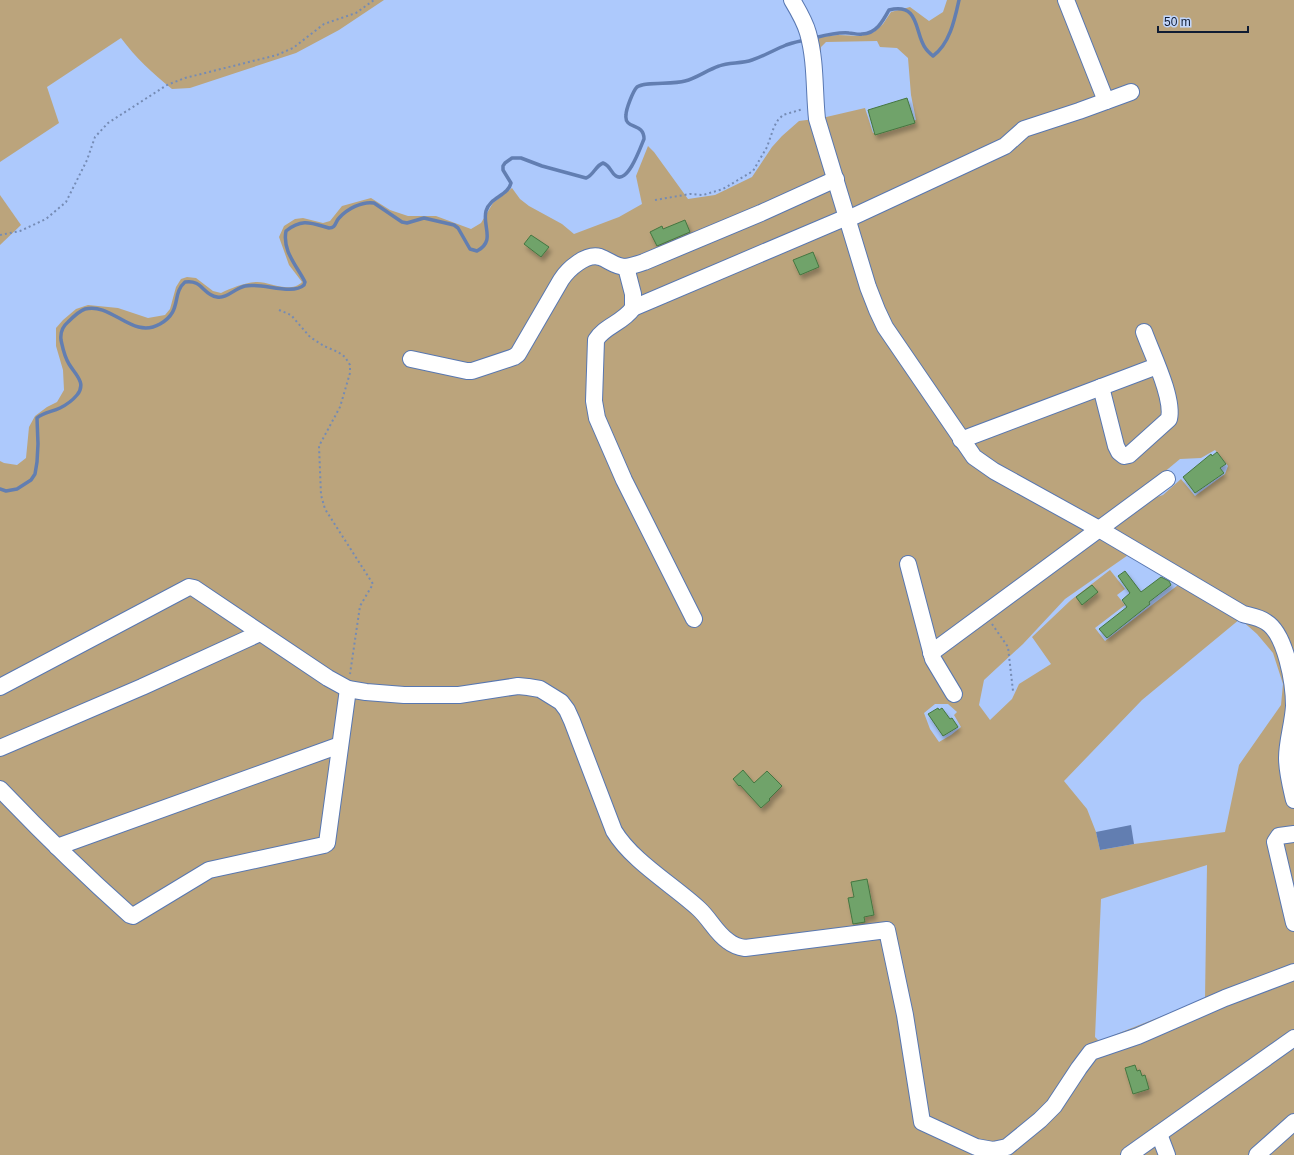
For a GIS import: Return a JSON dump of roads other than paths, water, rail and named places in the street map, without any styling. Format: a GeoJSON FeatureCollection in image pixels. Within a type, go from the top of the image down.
{"type":"FeatureCollection","features":[{"type":"Feature","properties":{"kind":"street"},"geometry":{"type":"LineString","coordinates":[[792,0],[808,32],[812,49],[817,119],[868,286],[885,327],[974,457],[994,471],[1099,529],[1242,614],[1267,622],[1276,632],[1286,655],[1293,682],[1294,707],[1287,757],[1289,779],[1294,800]]}},
{"type":"Feature","properties":{"kind":"street"},"geometry":{"type":"LineString","coordinates":[[1066,0],[1106,101]]}},
{"type":"Feature","properties":{"kind":"street"},"geometry":{"type":"LineString","coordinates":[[694,620],[624,480],[597,418],[594,401],[596,340],[599,335],[622,320],[633,308],[847,218],[1005,146],[1024,129],[1131,92]]}},
{"type":"Feature","properties":{"kind":"street"},"geometry":{"type":"LineString","coordinates":[[411,359],[472,371],[514,357],[518,354],[561,280],[567,271],[575,265],[591,257],[599,257],[611,264],[626,267],[644,262],[691,243],[836,179]]}},
{"type":"Feature","properties":{"kind":"street"},"geometry":{"type":"LineString","coordinates":[[626,267],[633,294],[633,308]]}},
{"type":"Feature","properties":{"kind":"street"},"geometry":{"type":"LineString","coordinates":[[1101,387],[1118,452],[1124,456],[1129,456],[1169,419],[1170,413],[1168,396],[1144,332]]}},
{"type":"Feature","properties":{"kind":"street"},"geometry":{"type":"LineString","coordinates":[[961,440],[1157,366]]}},
{"type":"Feature","properties":{"kind":"street"},"geometry":{"type":"LineString","coordinates":[[931,653],[1167,479]]}},
{"type":"Feature","properties":{"kind":"street"},"geometry":{"type":"LineString","coordinates":[[908,564],[933,660],[954,694]]}},
{"type":"Feature","properties":{"kind":"street"},"geometry":{"type":"LineString","coordinates":[[0,687],[189,587],[194,588],[328,678],[348,689],[404,695],[459,695],[518,686],[540,689],[561,702],[567,710],[614,831],[619,840],[635,856],[701,910],[728,942],[736,946],[751,948],[887,930],[905,1016],[922,1122],[976,1147],[993,1150],[1007,1147],[1040,1120],[1054,1106],[1091,1052],[1138,1036],[1225,998],[1294,972]]}},
{"type":"Feature","properties":{"kind":"street"},"geometry":{"type":"LineString","coordinates":[[0,748],[142,687],[260,633]]}},
{"type":"Feature","properties":{"kind":"street"},"geometry":{"type":"LineString","coordinates":[[0,789],[57,847],[130,915],[133,916],[209,870],[324,845],[327,843],[348,689]]}},
{"type":"Feature","properties":{"kind":"street"},"geometry":{"type":"LineString","coordinates":[[57,847],[340,745]]}},
{"type":"Feature","properties":{"kind":"street"},"geometry":{"type":"LineString","coordinates":[[1294,834],[1279,836],[1275,842],[1294,923]]}},
{"type":"Feature","properties":{"kind":"street"},"geometry":{"type":"LineString","coordinates":[[1129,1155],[1294,1038]]}},
{"type":"Feature","properties":{"kind":"street"},"geometry":{"type":"LineString","coordinates":[[1257,1155],[1294,1122]]}},
{"type":"Feature","properties":{"kind":"street"},"geometry":{"type":"LineString","coordinates":[[1159,1134],[1167,1155]]}},
{"type":"Feature","properties":{"kind":"water"},"geometry":{"type":"Polygon","coordinates":[[[1131,825],[1134,844],[1100,850],[1096,832],[1131,825]]]}},
{"type":"Feature","properties":{"kind":"waterway"},"geometry":{"type":"LineString","coordinates":[[814,38],[840,33],[859,34],[871,32],[878,26],[889,10],[899,9],[907,11],[912,15],[922,43],[933,56],[939,51],[948,38],[959,0]]}},
{"type":"Feature","properties":{"kind":"waterway"},"geometry":{"type":"LineString","coordinates":[[0,489],[6,491],[17,489],[31,480],[35,474],[37,462],[37,418],[42,414],[67,404],[80,391],[81,386],[79,379],[69,364],[63,349],[61,332],[64,326],[81,311],[95,308],[131,324],[150,328],[160,324],[172,314],[178,292],[185,282],[195,283],[212,296],[217,297],[228,295],[241,287],[252,285],[284,289],[299,288],[304,285],[305,282],[288,252],[285,238],[286,231],[297,224],[302,223],[312,223],[331,228],[346,212],[355,206],[365,203],[374,203],[402,222],[407,223],[424,218],[454,225],[458,228],[470,249],[477,251],[486,243],[487,233],[485,217],[488,206],[506,191],[511,183],[503,170],[503,166],[512,158],[521,158],[542,166],[586,178],[589,177],[598,166],[603,163],[608,166],[616,176],[621,177],[629,170],[644,139],[641,130],[631,125],[626,120],[628,105],[637,87],[646,84],[685,81],[719,66],[752,60],[786,45],[806,40]]}}]}
